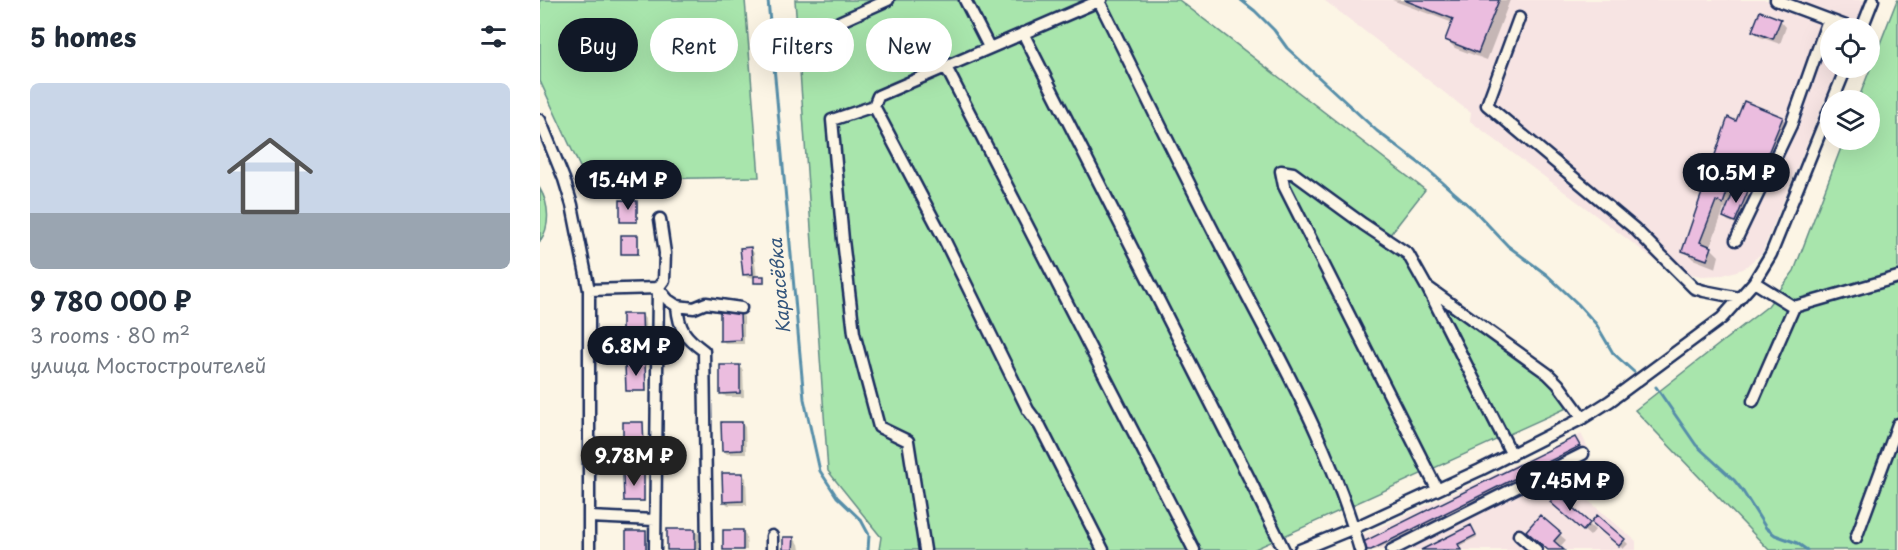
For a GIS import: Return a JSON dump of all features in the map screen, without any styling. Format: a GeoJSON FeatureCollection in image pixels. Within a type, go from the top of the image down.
{"type":"FeatureCollection","features":[{"type":"Feature","properties":{"kind":"street"},"geometry":{"type":"LineString","coordinates":[[848,18],[888,0]]}},
{"type":"Feature","properties":{"kind":"street"},"geometry":{"type":"LineString","coordinates":[[965,0],[989,47]]}},
{"type":"Feature","properties":{"kind":"street"},"geometry":{"type":"LineString","coordinates":[[1776,0],[1823,18]]}},
{"type":"Feature","properties":{"kind":"street"},"geometry":{"type":"LineString","coordinates":[[1866,18],[1874,0]]}},
{"type":"Feature","properties":{"kind":"street"},"geometry":{"type":"LineString","coordinates":[[952,64],[1100,1],[1211,228],[1325,452],[1360,550]]}},
{"type":"Feature","properties":{"kind":"street"},"geometry":{"type":"LineString","coordinates":[[1519,18],[1487,105],[1635,229],[1694,288],[1740,298]]}},
{"type":"Feature","properties":{"kind":"street"},"geometry":{"type":"LineString","coordinates":[[1023,33],[1284,550]]}},
{"type":"Feature","properties":{"kind":"street"},"geometry":{"type":"LineString","coordinates":[[1736,240],[1791,125],[1820,43]]}},
{"type":"Feature","properties":{"kind":"street"},"geometry":{"type":"LineString","coordinates":[[925,550],[908,441],[879,427],[854,333],[832,120],[873,106],[878,96],[934,72]]}},
{"type":"Feature","properties":{"kind":"street"},"geometry":{"type":"LineString","coordinates":[[949,72],[1194,550]]}},
{"type":"Feature","properties":{"kind":"street"},"geometry":{"type":"LineString","coordinates":[[873,106],[944,239],[1028,410],[1040,426],[1103,550]]}},
{"type":"Feature","properties":{"kind":"street"},"geometry":{"type":"LineString","coordinates":[[540,120],[572,205],[589,290],[589,550]]}},
{"type":"Feature","properties":{"kind":"street"},"geometry":{"type":"LineString","coordinates":[[1300,550],[1354,528],[1512,455],[1583,418],[1610,401],[1722,318],[1754,282],[1772,254],[1820,133]]}},
{"type":"Feature","properties":{"kind":"street"},"geometry":{"type":"LineString","coordinates":[[1437,489],[1284,186],[1281,171],[1293,173],[1408,254],[1512,455]]}},
{"type":"Feature","properties":{"kind":"street"},"geometry":{"type":"LineString","coordinates":[[655,550],[658,288],[664,280],[665,253],[660,219]]}},
{"type":"Feature","properties":{"kind":"street"},"geometry":{"type":"LineString","coordinates":[[1754,282],[1794,307],[1898,277]]}},
{"type":"Feature","properties":{"kind":"street"},"geometry":{"type":"LineString","coordinates":[[1426,286],[1548,374],[1583,418]]}},
{"type":"Feature","properties":{"kind":"street"},"geometry":{"type":"LineString","coordinates":[[589,290],[658,288]]}},
{"type":"Feature","properties":{"kind":"street"},"geometry":{"type":"LineString","coordinates":[[658,288],[668,300],[677,306],[694,308],[706,303],[741,308]]}},
{"type":"Feature","properties":{"kind":"street"},"geometry":{"type":"LineString","coordinates":[[677,306],[678,323],[688,339],[704,351],[707,550]]}},
{"type":"Feature","properties":{"kind":"street"},"geometry":{"type":"LineString","coordinates":[[1753,402],[1794,307]]}},
{"type":"Feature","properties":{"kind":"street"},"geometry":{"type":"LineString","coordinates":[[1856,538],[1898,424]]}},
{"type":"Feature","properties":{"kind":"street"},"geometry":{"type":"LineString","coordinates":[[1392,550],[1583,454]]}},
{"type":"Feature","properties":{"kind":"street"},"geometry":{"type":"LineString","coordinates":[[589,517],[655,520]]}},
{"type":"Feature","properties":{"kind":"street"},"geometry":{"type":"LineString","coordinates":[[1519,535],[1536,550]]}},
{"type":"Feature","properties":{"kind":"street"},"geometry":{"type":"LineString","coordinates":[[772,536],[772,550]]}},
{"type":"Feature","properties":{"kind":"shaded area"},"geometry":{"type":"Polygon","coordinates":[[[1324,0],[1866,0],[1858,18],[1820,18],[1820,78],[1834,78],[1829,90],[1820,90],[1820,112],[1762,253],[1743,269],[1723,275],[1702,276],[1677,272],[1659,263],[1470,121],[1471,113],[1324,0]]]}},
{"type":"Feature","properties":{"kind":"shaded area"},"geometry":{"type":"Polygon","coordinates":[[[1581,434],[1591,454],[1558,475],[1636,541],[1636,550],[1353,550],[1350,541],[1581,434]]]}},
{"type":"Feature","properties":{"kind":"green space"},"geometry":{"type":"Polygon","coordinates":[[[540,0],[745,0],[759,177],[586,180],[540,81],[540,0]]]}},
{"type":"Feature","properties":{"kind":"green space"},"geometry":{"type":"Polygon","coordinates":[[[795,0],[1179,0],[1425,190],[1385,241],[1406,258],[1428,293],[1546,376],[1569,407],[1253,550],[879,550],[881,537],[828,471],[800,72],[854,72],[854,18],[796,18],[795,0]]]}},
{"type":"Feature","properties":{"kind":"green space"},"geometry":{"type":"Polygon","coordinates":[[[1898,0],[1898,550],[1769,550],[1635,410],[1768,306],[1794,271],[1840,150],[1880,150],[1880,90],[1862,90],[1867,78],[1880,78],[1880,44],[1898,0]]]}},
{"type":"Feature","properties":{"kind":"green space"},"geometry":{"type":"Polygon","coordinates":[[[540,189],[548,215],[546,229],[540,241],[540,189]]]}},
{"type":"Feature","properties":{"kind":"building"},"geometry":{"type":"Polygon","coordinates":[[[1404,0],[1499,0],[1478,53],[1445,40],[1453,19],[1404,0]]]}},
{"type":"Feature","properties":{"kind":"building"},"geometry":{"type":"Polygon","coordinates":[[[1760,11],[1781,19],[1773,39],[1752,31],[1760,11]]]}},
{"type":"Feature","properties":{"kind":"building"},"geometry":{"type":"Polygon","coordinates":[[[1744,101],[1783,117],[1757,180],[1734,172],[1723,204],[1716,201],[1700,242],[1712,247],[1707,260],[1682,251],[1728,117],[1736,121],[1744,101]]]}},
{"type":"Feature","properties":{"kind":"building"},"geometry":{"type":"Polygon","coordinates":[[[1736,186],[1748,191],[1735,222],[1723,217],[1736,186]]]}},
{"type":"Feature","properties":{"kind":"building"},"geometry":{"type":"Polygon","coordinates":[[[620,200],[637,201],[637,222],[620,222],[620,200]]]}},
{"type":"Feature","properties":{"kind":"building"},"geometry":{"type":"Polygon","coordinates":[[[621,235],[638,235],[638,254],[621,254],[621,235]]]}},
{"type":"Feature","properties":{"kind":"building"},"geometry":{"type":"Polygon","coordinates":[[[751,247],[753,274],[743,275],[740,248],[751,247]]]}},
{"type":"Feature","properties":{"kind":"building"},"geometry":{"type":"Polygon","coordinates":[[[754,276],[764,276],[764,283],[754,283],[754,276]]]}},
{"type":"Feature","properties":{"kind":"building"},"geometry":{"type":"Polygon","coordinates":[[[720,312],[740,312],[741,340],[720,341],[720,312]]]}},
{"type":"Feature","properties":{"kind":"building"},"geometry":{"type":"Polygon","coordinates":[[[622,314],[642,314],[643,342],[622,343],[622,314]]]}},
{"type":"Feature","properties":{"kind":"building"},"geometry":{"type":"Polygon","coordinates":[[[645,362],[646,391],[626,391],[625,363],[645,362]]]}},
{"type":"Feature","properties":{"kind":"building"},"geometry":{"type":"Polygon","coordinates":[[[720,365],[740,365],[740,393],[720,394],[720,365]]]}},
{"type":"Feature","properties":{"kind":"building"},"geometry":{"type":"Polygon","coordinates":[[[623,422],[643,422],[644,450],[623,451],[623,422]]]}},
{"type":"Feature","properties":{"kind":"building"},"geometry":{"type":"Polygon","coordinates":[[[721,422],[742,422],[742,450],[722,451],[721,422]]]}},
{"type":"Feature","properties":{"kind":"building"},"geometry":{"type":"Polygon","coordinates":[[[1575,437],[1580,446],[1371,550],[1364,550],[1361,543],[1575,437]]]}},
{"type":"Feature","properties":{"kind":"building"},"geometry":{"type":"Polygon","coordinates":[[[623,473],[644,473],[644,501],[624,501],[623,473]]]}},
{"type":"Feature","properties":{"kind":"building"},"geometry":{"type":"Polygon","coordinates":[[[722,473],[743,473],[743,501],[723,502],[722,473]]]}},
{"type":"Feature","properties":{"kind":"building"},"geometry":{"type":"Polygon","coordinates":[[[1557,494],[1590,523],[1583,531],[1550,502],[1557,494]]]}},
{"type":"Feature","properties":{"kind":"building"},"geometry":{"type":"Polygon","coordinates":[[[1540,515],[1561,533],[1554,541],[1564,550],[1548,550],[1526,531],[1540,515]]]}},
{"type":"Feature","properties":{"kind":"building"},"geometry":{"type":"Polygon","coordinates":[[[1597,515],[1625,539],[1619,546],[1591,522],[1597,515]]]}},
{"type":"Feature","properties":{"kind":"building"},"geometry":{"type":"Polygon","coordinates":[[[1471,525],[1476,535],[1458,544],[1461,550],[1421,550],[1471,525]]]}},
{"type":"Feature","properties":{"kind":"building"},"geometry":{"type":"Polygon","coordinates":[[[667,529],[695,529],[695,550],[667,550],[667,529]]]}},
{"type":"Feature","properties":{"kind":"building"},"geometry":{"type":"Polygon","coordinates":[[[723,530],[743,530],[743,550],[723,550],[723,530]]]}},
{"type":"Feature","properties":{"kind":"building"},"geometry":{"type":"Polygon","coordinates":[[[626,531],[646,531],[646,550],[626,550],[626,531]]]}},
{"type":"Feature","properties":{"kind":"building"},"geometry":{"type":"Polygon","coordinates":[[[783,537],[794,537],[793,550],[783,550],[783,537]]]}},
{"type":"Feature","properties":{"kind":"waterway","name":"Карасёвка"},"geometry":{"type":"LineString","coordinates":[[768,0],[804,399],[820,471],[837,497],[861,520],[869,535],[868,550]]}},
{"type":"Feature","properties":{"kind":"waterway"},"geometry":{"type":"LineString","coordinates":[[1241,0],[1274,30],[1287,48],[1377,131],[1428,170],[1474,210],[1508,246],[1547,275],[1578,304],[1596,324],[1613,353],[1634,372]]}},
{"type":"Feature","properties":{"kind":"waterway"},"geometry":{"type":"LineString","coordinates":[[1656,387],[1696,445],[1742,490],[1766,528],[1775,535],[1797,543],[1807,550]]}}]}
